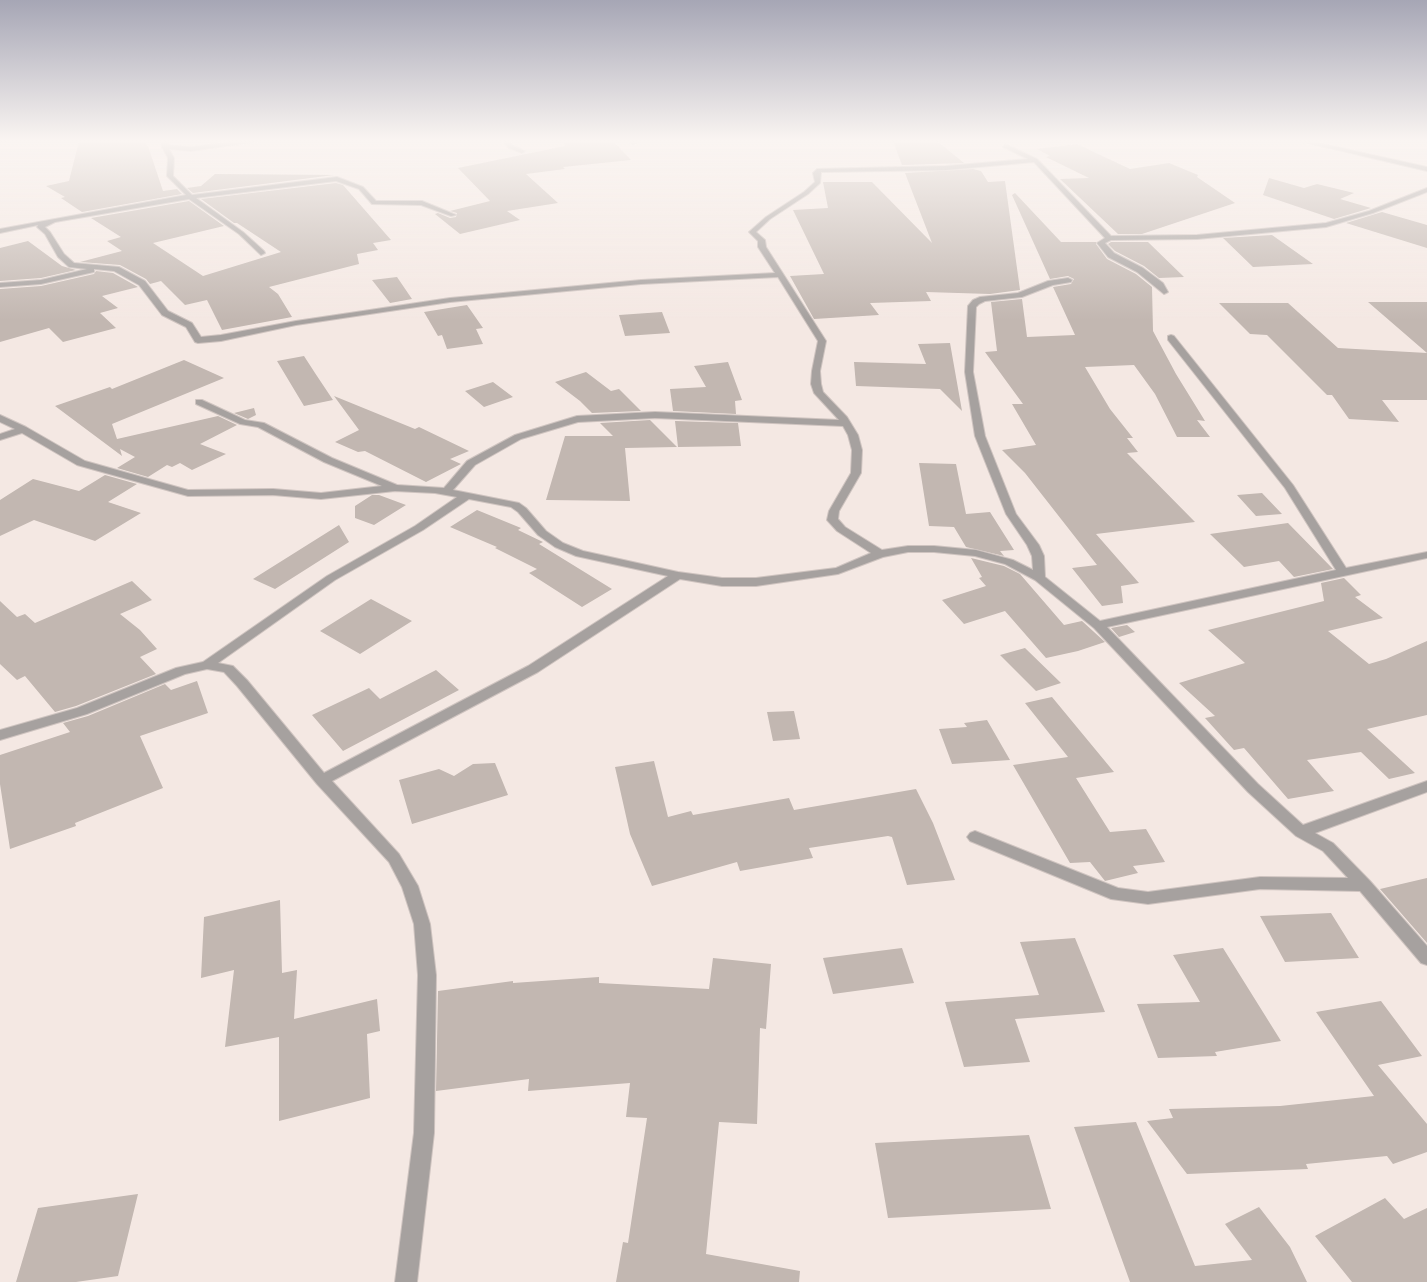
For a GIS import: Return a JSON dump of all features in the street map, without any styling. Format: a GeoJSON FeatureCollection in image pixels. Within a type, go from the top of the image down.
{"type":"FeatureCollection","features":[{"type":"Feature","properties":{"kind":"street"},"geometry":{"type":"LineString","coordinates":[[0,231],[168,201]]}},
{"type":"Feature","properties":{"kind":"street"},"geometry":{"type":"LineString","coordinates":[[196,201],[241,233],[261,253]]}},
{"type":"Feature","properties":{"kind":"street"},"geometry":{"type":"LineString","coordinates":[[372,201],[374,203],[422,203],[452,215]]}},
{"type":"Feature","properties":{"kind":"street"},"geometry":{"type":"LineString","coordinates":[[794,201],[768,218],[752,232],[761,240],[762,247],[822,340],[816,384],[819,393],[846,423],[854,435],[857,450],[856,473],[834,511],[832,520],[842,530],[880,554]]}},
{"type":"Feature","properties":{"kind":"street"},"geometry":{"type":"LineString","coordinates":[[1074,201],[1109,238]]}},
{"type":"Feature","properties":{"kind":"street"},"geometry":{"type":"LineString","coordinates":[[1164,292],[1160,285],[1140,270],[1111,255],[1101,243],[1109,238],[1197,237],[1326,225],[1371,212],[1399,201]]}},
{"type":"Feature","properties":{"kind":"street"},"geometry":{"type":"LineString","coordinates":[[53,220],[40,227],[48,233],[61,255],[72,265],[116,268],[142,283],[165,313],[189,325],[198,340],[221,338],[254,330],[341,315],[537,290],[750,275],[780,275]]}},
{"type":"Feature","properties":{"kind":"street"},"geometry":{"type":"LineString","coordinates":[[0,285],[41,282],[103,267]]}},
{"type":"Feature","properties":{"kind":"street"},"geometry":{"type":"LineString","coordinates":[[1039,578],[1038,556],[1011,514],[980,436],[969,372],[972,306],[976,302],[1019,295],[1051,283],[1068,280]]}},
{"type":"Feature","properties":{"kind":"street"},"geometry":{"type":"LineString","coordinates":[[1171,338],[1289,487],[1343,572]]}},
{"type":"Feature","properties":{"kind":"street"},"geometry":{"type":"LineString","coordinates":[[199,402],[235,419],[261,425],[328,460],[395,488]]}},
{"type":"Feature","properties":{"kind":"street"},"geometry":{"type":"LineString","coordinates":[[446,492],[471,464],[494,450],[518,437],[577,419],[664,415],[846,423]]}},
{"type":"Feature","properties":{"kind":"street"},"geometry":{"type":"LineString","coordinates":[[0,418],[23,429],[80,463],[188,493],[273,492],[321,496],[395,488],[467,495],[496,500],[515,506],[522,510],[542,533],[580,554],[678,575],[722,582],[756,582],[838,571],[880,554],[908,549],[976,553],[1009,562],[1039,578],[1098,625],[1193,722],[1253,788],[1301,832],[1328,847],[1364,885],[1427,958]]}},
{"type":"Feature","properties":{"kind":"street"},"geometry":{"type":"LineString","coordinates":[[0,437],[23,429]]}},
{"type":"Feature","properties":{"kind":"street"},"geometry":{"type":"LineString","coordinates":[[0,735],[8,730],[82,711],[181,671],[207,665],[331,578],[419,528],[467,495]]}},
{"type":"Feature","properties":{"kind":"street"},"geometry":{"type":"LineString","coordinates":[[1098,625],[1427,555]]}},
{"type":"Feature","properties":{"kind":"street"},"geometry":{"type":"LineString","coordinates":[[322,780],[533,669],[678,575]]}},
{"type":"Feature","properties":{"kind":"street"},"geometry":{"type":"LineString","coordinates":[[207,665],[228,669],[242,682],[322,780],[394,858],[410,886],[422,924],[427,974],[424,1133],[406,1282]]}},
{"type":"Feature","properties":{"kind":"street"},"geometry":{"type":"LineString","coordinates":[[1301,832],[1427,786]]}},
{"type":"Feature","properties":{"kind":"street"},"geometry":{"type":"LineString","coordinates":[[975,837],[1117,894],[1148,898],[1260,883],[1364,885]]}},
{"type":"Feature","properties":{"kind":"building"},"geometry":{"type":"Polygon","coordinates":[[[65,201],[144,201],[82,212],[65,201]]]}},
{"type":"Feature","properties":{"kind":"building"},"geometry":{"type":"Polygon","coordinates":[[[189,201],[224,226],[153,243],[203,276],[281,252],[237,223],[234,223],[204,201],[357,201],[391,240],[373,243],[378,250],[357,254],[359,264],[269,287],[278,294],[292,317],[222,330],[207,300],[185,305],[161,281],[150,284],[146,279],[120,265],[80,262],[122,251],[107,241],[121,237],[91,218],[189,201]]]}},
{"type":"Feature","properties":{"kind":"building"},"geometry":{"type":"Polygon","coordinates":[[[490,201],[556,201],[558,203],[507,211],[520,220],[460,234],[435,214],[438,213],[450,218],[456,217],[457,213],[450,211],[490,201]]]}},
{"type":"Feature","properties":{"kind":"building"},"geometry":{"type":"Polygon","coordinates":[[[827,201],[891,201],[932,243],[916,201],[1008,201],[1020,290],[990,294],[926,292],[931,301],[870,303],[879,315],[814,319],[790,276],[824,274],[793,210],[828,208],[827,201]]]}},
{"type":"Feature","properties":{"kind":"building"},"geometry":{"type":"Polygon","coordinates":[[[1015,201],[1022,201],[1061,242],[1096,242],[1107,259],[1136,274],[1152,287],[1153,331],[1176,374],[1205,421],[1197,420],[1210,437],[1177,437],[1155,394],[1134,365],[1085,367],[1110,409],[1133,438],[1127,438],[1138,452],[1127,453],[1195,522],[1096,534],[1139,583],[1121,586],[1123,603],[1102,606],[1072,568],[1097,565],[1025,473],[1002,450],[1036,445],[1012,404],[1023,404],[985,352],[997,351],[991,302],[1022,299],[1027,337],[1075,335],[1053,287],[1071,284],[1074,279],[1068,276],[1050,279],[1015,201]]]}},
{"type":"Feature","properties":{"kind":"building"},"geometry":{"type":"Polygon","coordinates":[[[1083,201],[1232,201],[1235,203],[1142,234],[1118,234],[1083,201]]]}},
{"type":"Feature","properties":{"kind":"building"},"geometry":{"type":"Polygon","coordinates":[[[1280,201],[1346,201],[1371,208],[1334,219],[1280,201]]]}},
{"type":"Feature","properties":{"kind":"building"},"geometry":{"type":"Polygon","coordinates":[[[1382,212],[1427,225],[1427,248],[1346,223],[1382,212]]]}},
{"type":"Feature","properties":{"kind":"building"},"geometry":{"type":"Polygon","coordinates":[[[1272,235],[1313,264],[1253,267],[1223,238],[1272,235]]]}},
{"type":"Feature","properties":{"kind":"building"},"geometry":{"type":"Polygon","coordinates":[[[28,241],[62,266],[76,270],[41,278],[0,281],[0,248],[28,241]]]}},
{"type":"Feature","properties":{"kind":"building"},"geometry":{"type":"Polygon","coordinates":[[[1111,242],[1148,242],[1184,277],[1159,278],[1144,266],[1115,251],[1108,244],[1111,242]]]}},
{"type":"Feature","properties":{"kind":"building"},"geometry":{"type":"Polygon","coordinates":[[[96,271],[113,273],[138,287],[102,296],[118,308],[100,313],[116,328],[63,342],[49,328],[0,342],[0,289],[41,286],[94,274],[96,271]]]}},
{"type":"Feature","properties":{"kind":"building"},"geometry":{"type":"Polygon","coordinates":[[[397,277],[412,299],[390,303],[372,280],[397,277]]]}},
{"type":"Feature","properties":{"kind":"building"},"geometry":{"type":"Polygon","coordinates":[[[1368,302],[1427,302],[1427,353],[1368,302]]]}},
{"type":"Feature","properties":{"kind":"building"},"geometry":{"type":"Polygon","coordinates":[[[1219,303],[1288,303],[1338,348],[1427,353],[1427,400],[1382,400],[1399,422],[1349,419],[1332,395],[1327,395],[1267,335],[1250,334],[1219,303]]]}},
{"type":"Feature","properties":{"kind":"building"},"geometry":{"type":"Polygon","coordinates":[[[467,305],[483,328],[476,329],[483,344],[447,349],[442,335],[438,336],[424,312],[467,305]]]}},
{"type":"Feature","properties":{"kind":"building"},"geometry":{"type":"Polygon","coordinates":[[[662,312],[670,333],[625,336],[619,315],[662,312]]]}},
{"type":"Feature","properties":{"kind":"building"},"geometry":{"type":"Polygon","coordinates":[[[950,343],[962,411],[940,389],[856,386],[854,362],[926,364],[918,344],[950,343]]]}},
{"type":"Feature","properties":{"kind":"building"},"geometry":{"type":"Polygon","coordinates":[[[304,356],[333,400],[304,406],[277,361],[304,356]]]}},
{"type":"Feature","properties":{"kind":"building"},"geometry":{"type":"Polygon","coordinates":[[[184,360],[224,378],[112,424],[117,439],[218,416],[237,425],[200,444],[226,454],[192,470],[180,463],[172,467],[167,465],[148,477],[117,468],[135,457],[120,449],[122,456],[55,406],[110,387],[112,389],[184,360]]]}},
{"type":"Feature","properties":{"kind":"building"},"geometry":{"type":"Polygon","coordinates":[[[728,362],[742,400],[735,401],[736,414],[673,411],[670,389],[706,387],[694,366],[728,362]]]}},
{"type":"Feature","properties":{"kind":"building"},"geometry":{"type":"Polygon","coordinates":[[[586,372],[611,391],[619,389],[641,411],[592,413],[555,382],[586,372]]]}},
{"type":"Feature","properties":{"kind":"building"},"geometry":{"type":"Polygon","coordinates":[[[493,382],[513,397],[484,407],[465,391],[493,382]]]}},
{"type":"Feature","properties":{"kind":"building"},"geometry":{"type":"Polygon","coordinates":[[[334,396],[415,429],[419,427],[469,451],[450,459],[461,464],[426,482],[365,451],[358,452],[335,442],[359,430],[334,396]]]}},
{"type":"Feature","properties":{"kind":"building"},"geometry":{"type":"Polygon","coordinates":[[[254,408],[256,415],[248,419],[234,413],[254,408]]]}},
{"type":"Feature","properties":{"kind":"building"},"geometry":{"type":"Polygon","coordinates":[[[650,420],[677,447],[625,448],[630,501],[546,500],[565,436],[613,436],[600,423],[650,420]]]}},
{"type":"Feature","properties":{"kind":"building"},"geometry":{"type":"Polygon","coordinates":[[[675,421],[738,423],[741,446],[678,447],[675,421]]]}},
{"type":"Feature","properties":{"kind":"building"},"geometry":{"type":"Polygon","coordinates":[[[919,463],[956,464],[966,514],[990,512],[1014,550],[1000,551],[1004,556],[966,547],[954,527],[929,526],[919,463]]]}},
{"type":"Feature","properties":{"kind":"building"},"geometry":{"type":"Polygon","coordinates":[[[105,475],[137,484],[108,502],[141,513],[95,541],[34,520],[0,536],[0,500],[33,479],[79,491],[105,475]]]}},
{"type":"Feature","properties":{"kind":"building"},"geometry":{"type":"Polygon","coordinates":[[[1262,493],[1282,514],[1256,516],[1237,495],[1262,493]]]}},
{"type":"Feature","properties":{"kind":"building"},"geometry":{"type":"Polygon","coordinates":[[[372,495],[379,495],[406,505],[374,525],[355,518],[355,506],[372,495]]]}},
{"type":"Feature","properties":{"kind":"building"},"geometry":{"type":"Polygon","coordinates":[[[477,510],[521,528],[518,530],[543,542],[539,544],[612,589],[582,607],[529,573],[537,569],[495,548],[497,547],[450,527],[477,510]]]}},
{"type":"Feature","properties":{"kind":"building"},"geometry":{"type":"Polygon","coordinates":[[[1288,523],[1333,569],[1294,577],[1279,561],[1244,567],[1210,534],[1288,523]]]}},
{"type":"Feature","properties":{"kind":"building"},"geometry":{"type":"Polygon","coordinates":[[[339,525],[349,542],[275,589],[253,579],[339,525]]]}},
{"type":"Feature","properties":{"kind":"building"},"geometry":{"type":"Polygon","coordinates":[[[971,558],[1004,566],[1020,574],[1064,625],[1082,621],[1105,642],[1078,651],[1046,658],[1005,611],[964,624],[942,600],[986,586],[979,578],[982,577],[971,558]]]}},
{"type":"Feature","properties":{"kind":"building"},"geometry":{"type":"Polygon","coordinates":[[[1344,578],[1361,595],[1355,597],[1383,618],[1328,631],[1369,664],[1386,659],[1427,641],[1427,715],[1367,729],[1415,773],[1389,779],[1361,752],[1307,760],[1334,791],[1288,799],[1244,748],[1234,750],[1205,718],[1215,716],[1179,683],[1245,663],[1208,630],[1324,601],[1321,583],[1344,578]]]}},
{"type":"Feature","properties":{"kind":"building"},"geometry":{"type":"Polygon","coordinates":[[[132,581],[152,600],[120,614],[140,630],[157,649],[140,657],[156,674],[76,706],[55,712],[25,676],[17,680],[0,664],[0,601],[17,617],[25,614],[35,623],[132,581]]]}},
{"type":"Feature","properties":{"kind":"building"},"geometry":{"type":"Polygon","coordinates":[[[371,599],[412,621],[360,654],[320,631],[371,599]]]}},
{"type":"Feature","properties":{"kind":"building"},"geometry":{"type":"Polygon","coordinates":[[[1127,625],[1135,632],[1119,637],[1111,628],[1127,625]]]}},
{"type":"Feature","properties":{"kind":"building"},"geometry":{"type":"Polygon","coordinates":[[[1025,648],[1061,683],[1036,691],[1000,655],[1025,648]]]}},
{"type":"Feature","properties":{"kind":"building"},"geometry":{"type":"Polygon","coordinates":[[[436,670],[459,690],[343,751],[312,715],[369,688],[380,699],[436,670]]]}},
{"type":"Feature","properties":{"kind":"building"},"geometry":{"type":"Polygon","coordinates":[[[197,681],[208,713],[140,736],[163,788],[75,823],[76,826],[10,849],[0,784],[0,755],[70,732],[63,723],[88,716],[165,684],[171,690],[197,681]]]}},
{"type":"Feature","properties":{"kind":"building"},"geometry":{"type":"Polygon","coordinates":[[[1052,697],[1114,772],[1076,778],[1110,832],[1146,829],[1165,862],[1133,866],[1138,873],[1105,881],[1090,862],[1070,863],[1013,765],[1068,757],[1025,703],[1052,697]]]}},
{"type":"Feature","properties":{"kind":"building"},"geometry":{"type":"Polygon","coordinates":[[[794,711],[800,739],[773,741],[767,712],[794,711]]]}},
{"type":"Feature","properties":{"kind":"building"},"geometry":{"type":"Polygon","coordinates":[[[987,720],[1010,760],[952,764],[939,729],[967,727],[964,723],[987,720]]]}},
{"type":"Feature","properties":{"kind":"building"},"geometry":{"type":"Polygon","coordinates":[[[654,761],[668,817],[691,811],[693,815],[789,798],[794,810],[916,789],[933,823],[955,880],[907,885],[892,837],[888,836],[809,848],[813,858],[740,871],[737,862],[652,886],[630,834],[615,767],[654,761]]]}},
{"type":"Feature","properties":{"kind":"building"},"geometry":{"type":"Polygon","coordinates":[[[495,763],[508,795],[412,824],[399,780],[439,769],[454,776],[473,764],[495,763]]]}},
{"type":"Feature","properties":{"kind":"building"},"geometry":{"type":"Polygon","coordinates":[[[1427,878],[1427,943],[1380,889],[1427,878]]]}},
{"type":"Feature","properties":{"kind":"building"},"geometry":{"type":"Polygon","coordinates":[[[280,900],[282,973],[297,970],[294,1019],[377,999],[380,1031],[367,1034],[370,1098],[279,1121],[279,1037],[225,1047],[234,970],[201,978],[204,917],[280,900]]]}},
{"type":"Feature","properties":{"kind":"building"},"geometry":{"type":"Polygon","coordinates":[[[1331,913],[1359,958],[1285,962],[1260,916],[1331,913]]]}},
{"type":"Feature","properties":{"kind":"building"},"geometry":{"type":"Polygon","coordinates":[[[1075,938],[1105,1012],[1015,1019],[1030,1062],[964,1067],[945,1002],[1039,995],[1020,942],[1075,938]]]}},
{"type":"Feature","properties":{"kind":"building"},"geometry":{"type":"Polygon","coordinates":[[[902,948],[914,983],[833,994],[823,958],[902,948]]]}},
{"type":"Feature","properties":{"kind":"building"},"geometry":{"type":"Polygon","coordinates":[[[1223,948],[1281,1041],[1215,1052],[1217,1056],[1158,1058],[1137,1004],[1200,1002],[1173,955],[1223,948]]]}},
{"type":"Feature","properties":{"kind":"building"},"geometry":{"type":"Polygon","coordinates":[[[713,958],[771,964],[766,1029],[760,1028],[757,1124],[719,1122],[706,1254],[800,1271],[799,1282],[616,1282],[623,1242],[628,1243],[647,1118],[626,1117],[630,1083],[528,1091],[529,1079],[436,1091],[438,991],[513,981],[513,983],[599,977],[599,983],[709,989],[713,958]]]}},
{"type":"Feature","properties":{"kind":"building"},"geometry":{"type":"Polygon","coordinates":[[[1381,1001],[1422,1056],[1378,1065],[1427,1124],[1427,1152],[1393,1164],[1387,1156],[1306,1164],[1308,1169],[1187,1174],[1147,1121],[1173,1118],[1169,1109],[1280,1106],[1374,1096],[1316,1012],[1381,1001]]]}},
{"type":"Feature","properties":{"kind":"building"},"geometry":{"type":"Polygon","coordinates":[[[1136,1122],[1195,1266],[1252,1260],[1225,1224],[1259,1207],[1290,1247],[1307,1282],[1130,1282],[1074,1127],[1136,1122]]]}},
{"type":"Feature","properties":{"kind":"building"},"geometry":{"type":"Polygon","coordinates":[[[1029,1135],[1051,1209],[888,1218],[875,1143],[1029,1135]]]}},
{"type":"Feature","properties":{"kind":"building"},"geometry":{"type":"Polygon","coordinates":[[[138,1194],[118,1276],[76,1282],[16,1282],[38,1208],[138,1194]]]}},
{"type":"Feature","properties":{"kind":"building"},"geometry":{"type":"Polygon","coordinates":[[[1385,1198],[1404,1219],[1427,1208],[1427,1282],[1352,1282],[1315,1236],[1385,1198]]]}}]}
